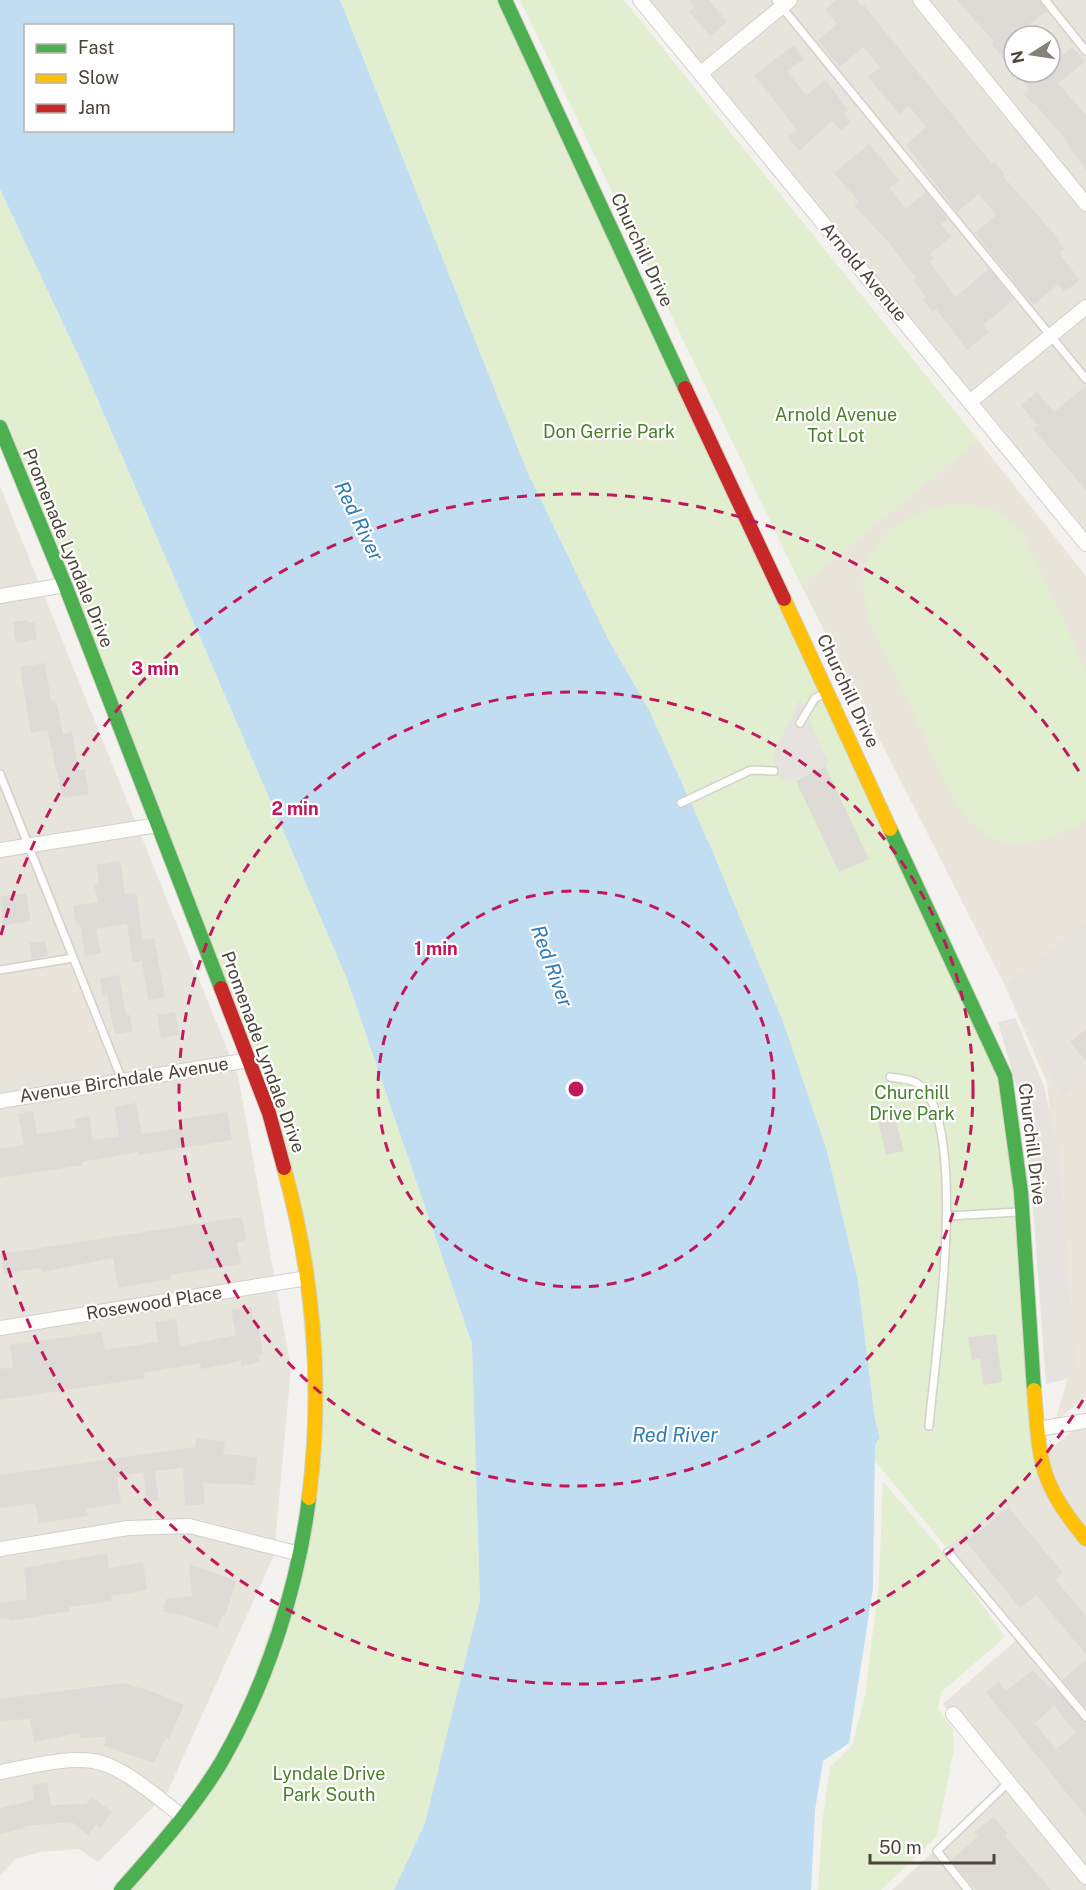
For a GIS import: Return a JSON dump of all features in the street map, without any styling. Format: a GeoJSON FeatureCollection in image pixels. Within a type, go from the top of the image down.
{"type":"FeatureCollection","features":[{"type":"Feature","properties":{"kind":"street","name":"Churchill Drive"},"geometry":{"type":"LineString","coordinates":[[506,0],[829,692],[1005,1076],[1018,1154],[1038,1430],[1045,1478],[1056,1501],[1086,1539]]}},
{"type":"Feature","properties":{"kind":"street","name":"Arnold Avenue"},"geometry":{"type":"LineString","coordinates":[[640,0],[1086,544]]}},
{"type":"Feature","properties":{"kind":"street"},"geometry":{"type":"LineString","coordinates":[[920,0],[1086,204]]}},
{"type":"Feature","properties":{"kind":"street"},"geometry":{"type":"LineString","coordinates":[[701,73],[783,2]]}},
{"type":"Feature","properties":{"kind":"street"},"geometry":{"type":"LineString","coordinates":[[971,401],[1086,307]]}},
{"type":"Feature","properties":{"kind":"street","name":"Promenade Lyndale Drive"},"geometry":{"type":"LineString","coordinates":[[0,427],[65,585],[269,1113],[286,1170],[307,1278],[316,1342],[319,1414],[312,1487],[300,1554],[283,1618],[256,1687],[222,1761],[183,1817],[121,1890]]}},
{"type":"Feature","properties":{"kind":"street"},"geometry":{"type":"LineString","coordinates":[[0,596],[65,585]]}},
{"type":"Feature","properties":{"kind":"street"},"geometry":{"type":"LineString","coordinates":[[0,850],[158,825]]}},
{"type":"Feature","properties":{"kind":"street","name":"Avenue Birchdale Avenue"},"geometry":{"type":"LineString","coordinates":[[0,1101],[249,1060]]}},
{"type":"Feature","properties":{"kind":"street","name":"Rosewood Place"},"geometry":{"type":"LineString","coordinates":[[0,1328],[307,1278]]}},
{"type":"Feature","properties":{"kind":"street"},"geometry":{"type":"LineString","coordinates":[[1038,1430],[1086,1421]]}},
{"type":"Feature","properties":{"kind":"street"},"geometry":{"type":"LineString","coordinates":[[0,1549],[128,1528],[189,1526],[300,1554]]}},
{"type":"Feature","properties":{"kind":"street"},"geometry":{"type":"LineString","coordinates":[[953,1714],[1086,1877]]}},
{"type":"Feature","properties":{"kind":"street"},"geometry":{"type":"LineString","coordinates":[[0,1772],[71,1761],[94,1761],[116,1769],[183,1817]]}},
{"type":"Feature","properties":{"kind":"lane"},"geometry":{"type":"LineString","coordinates":[[1045,0],[1086,51]]}},
{"type":"Feature","properties":{"kind":"lane"},"geometry":{"type":"LineString","coordinates":[[783,2],[1086,379]]}},
{"type":"Feature","properties":{"kind":"lane"},"geometry":{"type":"LineString","coordinates":[[800,723],[815,698],[829,692]]}},
{"type":"Feature","properties":{"kind":"lane"},"geometry":{"type":"LineString","coordinates":[[681,803],[751,770],[774,771]]}},
{"type":"Feature","properties":{"kind":"lane"},"geometry":{"type":"LineString","coordinates":[[0,774],[122,1080]]}},
{"type":"Feature","properties":{"kind":"lane"},"geometry":{"type":"LineString","coordinates":[[0,970],[73,958]]}},
{"type":"Feature","properties":{"kind":"lane"},"geometry":{"type":"LineString","coordinates":[[890,1077],[912,1081],[922,1087],[932,1101],[942,1145],[948,1216],[929,1426]]}},
{"type":"Feature","properties":{"kind":"lane"},"geometry":{"type":"LineString","coordinates":[[948,1216],[1022,1212]]}},
{"type":"Feature","properties":{"kind":"lane"},"geometry":{"type":"LineString","coordinates":[[948,1552],[1086,1717]]}},
{"type":"Feature","properties":{"kind":"lane"},"geometry":{"type":"LineString","coordinates":[[968,1890],[937,1851],[1009,1782]]}},
{"type":"Feature","properties":{"kind":"shaded area"},"geometry":{"type":"Polygon","coordinates":[[[637,0],[1086,0],[1086,547],[637,0]]]}},
{"type":"Feature","properties":{"kind":"shaded area"},"geometry":{"type":"Polygon","coordinates":[[[978,440],[1086,576],[1086,1397],[1055,1422],[1072,1362],[1047,1082],[1005,986],[801,585],[978,440]]]}},
{"type":"Feature","properties":{"kind":"shaded area"},"geometry":{"type":"Polygon","coordinates":[[[0,486],[238,1076],[291,1369],[274,1555],[167,1793],[98,1862],[79,1849],[40,1852],[15,1859],[0,1876],[0,486]]]}},
{"type":"Feature","properties":{"kind":"shaded area"},"geometry":{"type":"Polygon","coordinates":[[[800,699],[829,764],[789,782],[774,775],[775,750],[800,699]]]}},
{"type":"Feature","properties":{"kind":"shaded area"},"geometry":{"type":"Polygon","coordinates":[[[1086,920],[1086,1024],[1066,1040],[1086,1066],[1086,1078],[1061,1099],[1007,984],[1086,920]]]}},
{"type":"Feature","properties":{"kind":"shaded area"},"geometry":{"type":"Polygon","coordinates":[[[71,964],[109,1060],[0,1078],[0,976],[71,964]]]}},
{"type":"Feature","properties":{"kind":"shaded area"},"geometry":{"type":"Polygon","coordinates":[[[1015,1018],[1044,1086],[1059,1153],[1075,1365],[1067,1379],[1046,1384],[1033,1207],[1022,1106],[998,1022],[1015,1018]]]}},
{"type":"Feature","properties":{"kind":"shaded area"},"geometry":{"type":"Polygon","coordinates":[[[1086,1420],[1086,1890],[892,1890],[1008,1782],[943,1704],[1020,1637],[940,1539],[1086,1420]]]}},
{"type":"Feature","properties":{"kind":"green space","name":"Churchill Drive Park"},"geometry":{"type":"Polygon","coordinates":[[[340,0],[505,0],[1005,1076],[1044,1469],[947,1548],[875,1461],[875,1445],[880,1438],[875,1420],[858,1281],[827,1151],[784,1024],[712,850],[649,710],[608,639],[527,471],[340,0]]]}},
{"type":"Feature","properties":{"kind":"green space","name":"Arnold Avenue Tot Lot"},"geometry":{"type":"Polygon","coordinates":[[[520,0],[624,0],[978,440],[801,585],[520,0]]]}},
{"type":"Feature","properties":{"kind":"green space","name":"Lyndale Drive Park South"},"geometry":{"type":"Polygon","coordinates":[[[0,189],[85,370],[347,979],[472,1344],[480,1601],[425,1823],[394,1890],[127,1890],[225,1763],[317,1489],[291,1169],[0,427],[0,189]]]}},
{"type":"Feature","properties":{"kind":"green space"},"geometry":{"type":"Polygon","coordinates":[[[962,503],[995,510],[1023,533],[1086,670],[1086,821],[1048,838],[1031,842],[1015,844],[1000,841],[970,821],[955,803],[871,623],[865,600],[863,577],[868,560],[886,534],[913,516],[945,505],[962,503]]]}},
{"type":"Feature","properties":{"kind":"green space"},"geometry":{"type":"Polygon","coordinates":[[[883,1481],[957,1569],[1005,1637],[941,1692],[938,1709],[953,1730],[954,1748],[937,1836],[881,1890],[818,1890],[822,1824],[830,1767],[852,1746],[865,1696],[879,1582],[883,1481]]]}},
{"type":"Feature","properties":{"kind":"water","name":"Red River"},"geometry":{"type":"Polygon","coordinates":[[[0,0],[340,0],[527,471],[608,639],[649,710],[712,850],[784,1024],[827,1151],[858,1281],[875,1420],[880,1438],[875,1445],[873,1588],[849,1743],[823,1761],[815,1810],[811,1890],[394,1890],[425,1823],[480,1601],[472,1344],[347,979],[85,370],[0,189],[0,0]]]}},
{"type":"Feature","properties":{"kind":"building"},"geometry":{"type":"Polygon","coordinates":[[[689,0],[709,0],[727,22],[710,36],[689,11],[694,7],[689,0]]]}},
{"type":"Feature","properties":{"kind":"building"},"geometry":{"type":"Polygon","coordinates":[[[836,0],[857,0],[861,5],[863,4],[992,164],[995,162],[1005,174],[1003,176],[1054,234],[1064,249],[1059,253],[1080,280],[1064,292],[1058,284],[1034,305],[1023,293],[975,233],[996,215],[979,194],[957,212],[906,145],[926,127],[909,106],[899,114],[868,77],[880,67],[863,47],[840,67],[818,40],[837,24],[825,10],[836,0]]]}},
{"type":"Feature","properties":{"kind":"building"},"geometry":{"type":"Polygon","coordinates":[[[957,0],[1039,0],[1047,11],[1030,24],[1002,24],[1002,57],[991,44],[994,42],[957,0]]]}},
{"type":"Feature","properties":{"kind":"building"},"geometry":{"type":"Polygon","coordinates":[[[794,45],[804,59],[787,71],[806,95],[826,80],[848,110],[844,113],[851,122],[841,131],[832,121],[799,151],[788,137],[797,130],[754,75],[794,45]]]}},
{"type":"Feature","properties":{"kind":"building"},"geometry":{"type":"Polygon","coordinates":[[[1073,47],[1085,62],[1062,80],[1062,55],[1073,47]]]}},
{"type":"Feature","properties":{"kind":"building"},"geometry":{"type":"Polygon","coordinates":[[[1025,84],[1059,84],[1086,115],[1086,170],[1061,134],[1035,104],[1023,94],[1029,89],[1025,84]]]}},
{"type":"Feature","properties":{"kind":"building"},"geometry":{"type":"Polygon","coordinates":[[[869,144],[899,180],[889,188],[906,209],[926,192],[948,219],[941,224],[951,237],[930,254],[934,259],[930,262],[955,297],[989,269],[1014,300],[983,325],[989,332],[967,350],[936,309],[933,312],[923,300],[926,298],[913,280],[916,278],[889,243],[854,205],[859,202],[834,173],[869,144]]]}},
{"type":"Feature","properties":{"kind":"building"},"geometry":{"type":"Polygon","coordinates":[[[1086,386],[1086,490],[1033,429],[1037,425],[1021,405],[1037,392],[1054,412],[1086,386]]]}},
{"type":"Feature","properties":{"kind":"building"},"geometry":{"type":"Polygon","coordinates":[[[28,620],[28,623],[34,622],[37,639],[16,643],[13,622],[28,620]]]}},
{"type":"Feature","properties":{"kind":"building"},"geometry":{"type":"Polygon","coordinates":[[[45,663],[51,701],[56,700],[63,734],[72,732],[78,770],[85,769],[89,794],[63,798],[47,730],[31,733],[20,667],[45,663]]]}},
{"type":"Feature","properties":{"kind":"building"},"geometry":{"type":"Polygon","coordinates":[[[825,766],[869,859],[839,872],[796,781],[825,766]]]}},
{"type":"Feature","properties":{"kind":"building"},"geometry":{"type":"Polygon","coordinates":[[[120,861],[125,894],[136,893],[143,940],[154,938],[165,997],[148,1000],[142,961],[133,963],[127,924],[96,929],[101,953],[85,956],[80,923],[76,924],[73,906],[98,902],[94,884],[99,883],[96,865],[120,861]]]}},
{"type":"Feature","properties":{"kind":"building"},"geometry":{"type":"Polygon","coordinates":[[[26,893],[31,921],[3,926],[0,897],[26,893]]]}},
{"type":"Feature","properties":{"kind":"building"},"geometry":{"type":"Polygon","coordinates":[[[45,941],[48,956],[32,959],[29,943],[45,941]]]}},
{"type":"Feature","properties":{"kind":"building"},"geometry":{"type":"Polygon","coordinates":[[[119,975],[126,1015],[130,1015],[133,1031],[115,1034],[107,995],[103,996],[100,978],[119,975]]]}},
{"type":"Feature","properties":{"kind":"building"},"geometry":{"type":"Polygon","coordinates":[[[175,1012],[179,1035],[161,1038],[157,1015],[175,1012]]]}},
{"type":"Feature","properties":{"kind":"building"},"geometry":{"type":"Polygon","coordinates":[[[1086,1029],[1086,1061],[1070,1042],[1086,1029]]]}},
{"type":"Feature","properties":{"kind":"building"},"geometry":{"type":"Polygon","coordinates":[[[136,1103],[142,1134],[183,1128],[182,1119],[227,1112],[232,1140],[138,1155],[138,1152],[82,1162],[82,1165],[0,1178],[0,1149],[24,1145],[18,1114],[33,1111],[37,1134],[76,1128],[74,1119],[89,1116],[93,1140],[119,1136],[114,1107],[136,1103]]]}},
{"type":"Feature","properties":{"kind":"building"},"geometry":{"type":"Polygon","coordinates":[[[895,1118],[904,1151],[886,1155],[878,1122],[895,1118]]]}},
{"type":"Feature","properties":{"kind":"building"},"geometry":{"type":"Polygon","coordinates":[[[242,1217],[246,1240],[237,1242],[241,1264],[170,1275],[171,1279],[118,1288],[113,1258],[42,1272],[41,1268],[4,1274],[1,1254],[242,1217]]]}},
{"type":"Feature","properties":{"kind":"building"},"geometry":{"type":"Polygon","coordinates":[[[251,1307],[254,1327],[258,1326],[263,1354],[259,1355],[260,1362],[241,1366],[241,1361],[201,1369],[200,1363],[144,1373],[145,1378],[0,1400],[0,1369],[13,1367],[10,1345],[102,1332],[105,1350],[158,1342],[155,1322],[176,1319],[180,1346],[236,1335],[231,1310],[251,1307]]]}},
{"type":"Feature","properties":{"kind":"building"},"geometry":{"type":"Polygon","coordinates":[[[996,1334],[1002,1382],[983,1385],[980,1359],[972,1360],[968,1337],[996,1334]]]}},
{"type":"Feature","properties":{"kind":"building"},"geometry":{"type":"Polygon","coordinates":[[[196,1438],[225,1442],[223,1454],[257,1457],[255,1485],[203,1483],[205,1504],[185,1506],[183,1468],[155,1471],[159,1500],[147,1502],[143,1472],[117,1477],[121,1503],[86,1509],[88,1516],[39,1523],[35,1503],[0,1508],[0,1475],[195,1447],[196,1438]]]}},
{"type":"Feature","properties":{"kind":"building"},"geometry":{"type":"Polygon","coordinates":[[[1008,1507],[1063,1573],[1055,1579],[1086,1616],[1086,1654],[1036,1595],[1020,1608],[966,1542],[1008,1507]]]}},
{"type":"Feature","properties":{"kind":"building"},"geometry":{"type":"Polygon","coordinates":[[[107,1553],[109,1568],[143,1562],[147,1590],[111,1596],[112,1601],[69,1607],[70,1611],[9,1621],[9,1618],[0,1619],[0,1603],[27,1599],[24,1568],[107,1553]]]}},
{"type":"Feature","properties":{"kind":"building"},"geometry":{"type":"Polygon","coordinates":[[[189,1564],[236,1581],[225,1617],[222,1616],[218,1628],[186,1616],[163,1612],[166,1599],[192,1596],[189,1564]]]}},
{"type":"Feature","properties":{"kind":"building"},"geometry":{"type":"Polygon","coordinates":[[[1086,1660],[1086,1708],[1062,1680],[1086,1660]]]}},
{"type":"Feature","properties":{"kind":"building"},"geometry":{"type":"Polygon","coordinates":[[[1033,1670],[1051,1689],[1054,1687],[1086,1723],[1086,1817],[986,1692],[999,1682],[1006,1691],[1033,1670]],[[1054,1706],[1035,1723],[1056,1749],[1076,1733],[1054,1706]]]}},
{"type":"Feature","properties":{"kind":"building"},"geometry":{"type":"Polygon","coordinates":[[[123,1683],[154,1692],[184,1705],[169,1739],[166,1737],[154,1763],[104,1746],[106,1737],[80,1738],[79,1733],[34,1742],[30,1719],[0,1721],[0,1699],[123,1683]]]}},
{"type":"Feature","properties":{"kind":"building"},"geometry":{"type":"Polygon","coordinates":[[[47,1783],[51,1805],[86,1804],[92,1797],[112,1812],[100,1828],[96,1824],[88,1835],[72,1822],[25,1826],[25,1828],[0,1834],[0,1808],[34,1800],[32,1785],[47,1783]]]}},
{"type":"Feature","properties":{"kind":"building"},"geometry":{"type":"Polygon","coordinates":[[[994,1817],[1008,1834],[1005,1836],[1051,1890],[976,1890],[951,1860],[978,1837],[974,1832],[994,1817]]]}},
{"type":"Feature","properties":{"kind":"traffic: fast"},"geometry":{"type":"LineString","coordinates":[[505,0],[685,388]]}},
{"type":"Feature","properties":{"kind":"traffic: fast"},"geometry":{"type":"LineString","coordinates":[[0,427],[65,585],[221,988]]}},
{"type":"Feature","properties":{"kind":"traffic: fast"},"geometry":{"type":"LineString","coordinates":[[890,829],[1005,1076],[1021,1192],[1034,1390]]}},
{"type":"Feature","properties":{"kind":"traffic: fast"},"geometry":{"type":"LineString","coordinates":[[121,1890],[199,1795],[222,1761],[253,1700],[289,1600],[309,1498]]}},
{"type":"Feature","properties":{"kind":"traffic: slow"},"geometry":{"type":"LineString","coordinates":[[784,599],[890,829]]}},
{"type":"Feature","properties":{"kind":"traffic: slow"},"geometry":{"type":"LineString","coordinates":[[284,1168],[303,1250],[313,1332],[315,1415],[309,1498]]}},
{"type":"Feature","properties":{"kind":"traffic: slow"},"geometry":{"type":"LineString","coordinates":[[1034,1390],[1040,1453],[1044,1470],[1058,1502],[1086,1539]]}},
{"type":"Feature","properties":{"kind":"traffic: jam"},"geometry":{"type":"LineString","coordinates":[[685,388],[784,599]]}},
{"type":"Feature","properties":{"kind":"traffic: jam"},"geometry":{"type":"LineString","coordinates":[[221,988],[269,1113],[284,1168]]}},
{"type":"Feature","properties":{"kind":"park label","name":"Don Gerrie Park"},"geometry":{"type":"Point","coordinates":[609,432]}}]}
